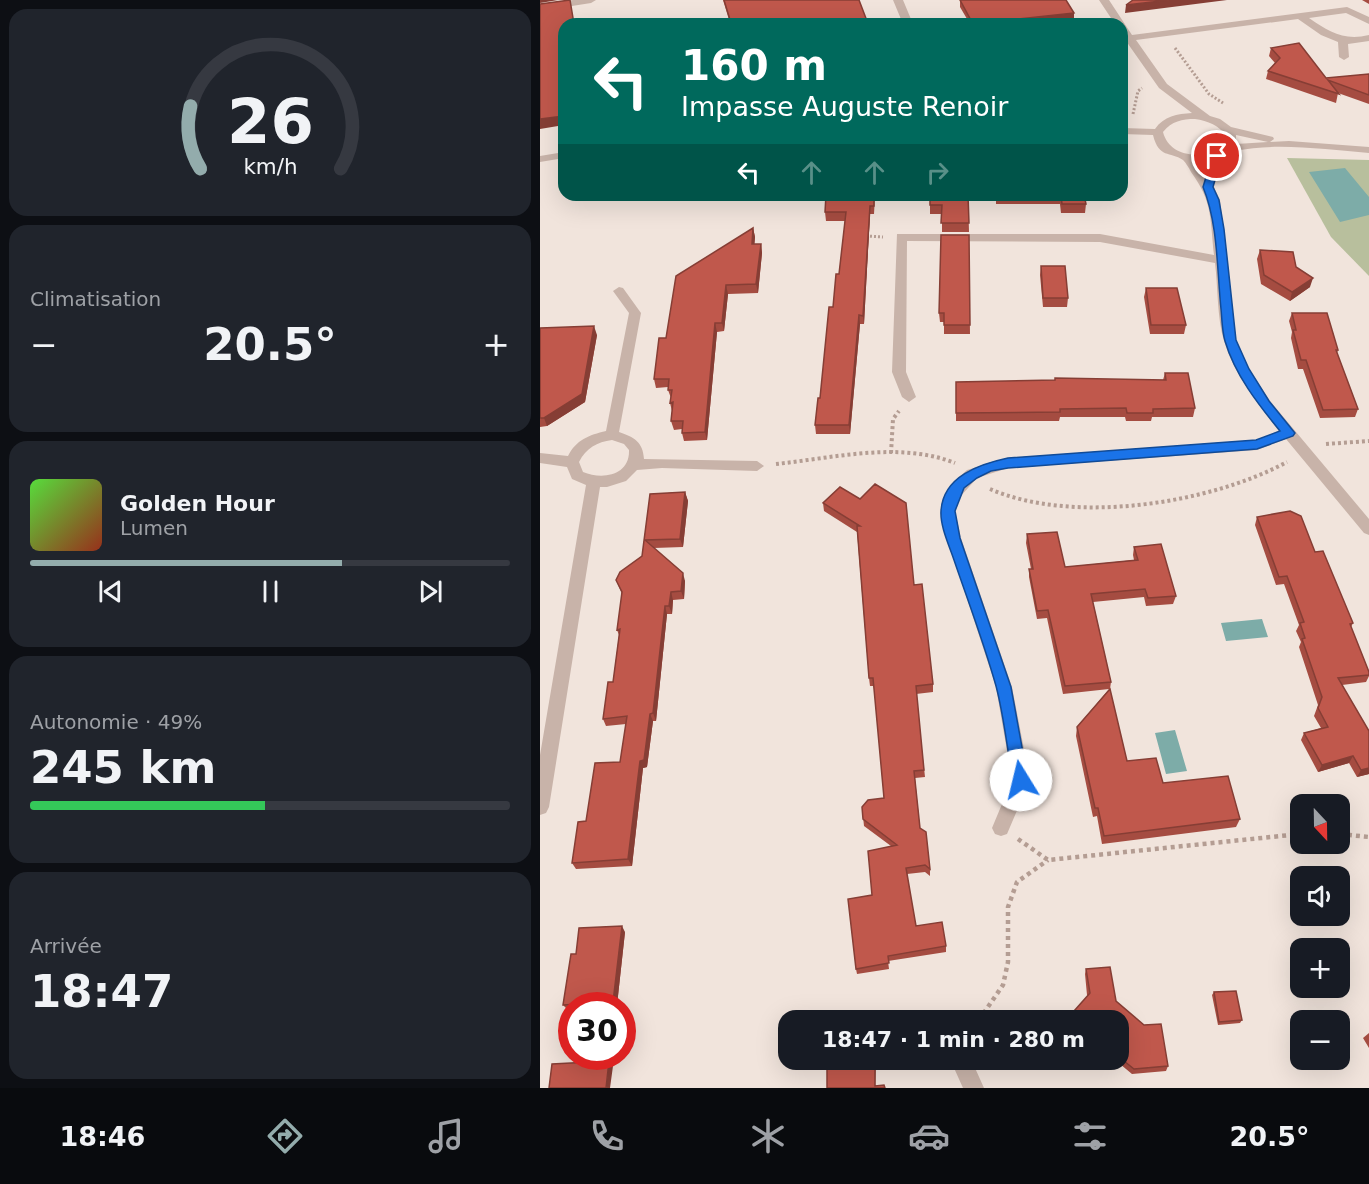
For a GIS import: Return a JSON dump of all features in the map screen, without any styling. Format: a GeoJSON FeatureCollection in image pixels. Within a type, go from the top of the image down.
{"type":"FeatureCollection","features":[{"type":"Feature","properties":{"kind":"street"},"geometry":{"type":"LineString","coordinates":[[540,8],[591,0]]}},
{"type":"Feature","properties":{"kind":"street"},"geometry":{"type":"LineString","coordinates":[[897,0],[905,18]]}},
{"type":"Feature","properties":{"kind":"street"},"geometry":{"type":"LineString","coordinates":[[1104,0],[1116,18]]}},
{"type":"Feature","properties":{"kind":"street"},"geometry":{"type":"LineString","coordinates":[[1128,38],[1347,10],[1369,21]]}},
{"type":"Feature","properties":{"kind":"street"},"geometry":{"type":"LineString","coordinates":[[1300,16],[1343,42],[1357,42],[1369,38]]}},
{"type":"Feature","properties":{"kind":"street"},"geometry":{"type":"LineString","coordinates":[[1128,42],[1161,83],[1206,118],[1228,130],[1289,144]]}},
{"type":"Feature","properties":{"kind":"street"},"geometry":{"type":"LineString","coordinates":[[1343,42],[1344,57]]}},
{"type":"Feature","properties":{"kind":"street"},"geometry":{"type":"LineString","coordinates":[[1161,83],[1170,111],[1158,132],[1159,140],[1164,147],[1186,157],[1199,159],[1217,156],[1230,148],[1289,144],[1369,150]]}},
{"type":"Feature","properties":{"kind":"street"},"geometry":{"type":"LineString","coordinates":[[1170,111],[1206,118]]}},
{"type":"Feature","properties":{"kind":"street"},"geometry":{"type":"LineString","coordinates":[[1228,130],[1232,140],[1230,148]]}},
{"type":"Feature","properties":{"kind":"street"},"geometry":{"type":"LineString","coordinates":[[1128,131],[1158,132]]}},
{"type":"Feature","properties":{"kind":"street"},"geometry":{"type":"LineString","coordinates":[[540,159],[558,155]]}},
{"type":"Feature","properties":{"kind":"street"},"geometry":{"type":"LineString","coordinates":[[1208,187],[1217,156]]}},
{"type":"Feature","properties":{"kind":"street"},"geometry":{"type":"LineString","coordinates":[[1186,157],[1208,187],[1214,200],[1230,340],[1243,370],[1265,404],[1369,529]]}},
{"type":"Feature","properties":{"kind":"street"},"geometry":{"type":"LineString","coordinates":[[909,397],[899,372],[901,237],[1100,238],[1222,260]]}},
{"type":"Feature","properties":{"kind":"street"},"geometry":{"type":"LineString","coordinates":[[612,435],[634,313],[619,291]]}},
{"type":"Feature","properties":{"kind":"street"},"geometry":{"type":"LineString","coordinates":[[1001,828],[1021,780],[1004,687],[954,538],[948,511],[952,497],[960,485],[972,474],[1008,463],[1257,445],[1288,433]]}},
{"type":"Feature","properties":{"kind":"street"},"geometry":{"type":"LineString","coordinates":[[612,435],[629,440],[634,444],[638,458],[629,472],[613,481],[593,483],[577,475],[572,462],[575,453],[590,440],[612,435]]}},
{"type":"Feature","properties":{"kind":"street"},"geometry":{"type":"LineString","coordinates":[[540,458],[572,462]]}},
{"type":"Feature","properties":{"kind":"street"},"geometry":{"type":"LineString","coordinates":[[635,465],[662,463],[757,466]]}},
{"type":"Feature","properties":{"kind":"street"},"geometry":{"type":"LineString","coordinates":[[540,807],[593,483]]}},
{"type":"Feature","properties":{"kind":"street"},"geometry":{"type":"LineString","coordinates":[[965,1070],[974,1088]]}},
{"type":"Feature","properties":{"kind":"path"},"geometry":{"type":"LineString","coordinates":[[1165,33],[1205,90],[1227,105]]}},
{"type":"Feature","properties":{"kind":"path"},"geometry":{"type":"LineString","coordinates":[[1128,131],[1138,91],[1161,83]]}},
{"type":"Feature","properties":{"kind":"path"},"geometry":{"type":"LineString","coordinates":[[861,236],[901,237]]}},
{"type":"Feature","properties":{"kind":"path"},"geometry":{"type":"LineString","coordinates":[[891,453],[893,419],[909,397]]}},
{"type":"Feature","properties":{"kind":"path"},"geometry":{"type":"LineString","coordinates":[[1001,828],[1048,860]]}},
{"type":"Feature","properties":{"kind":"path"},"geometry":{"type":"LineString","coordinates":[[986,1010],[1003,985],[1008,962],[1008,907],[1017,882],[1048,860],[1290,835]]}},
{"type":"Feature","properties":{"kind":"path"},"geometry":{"type":"LineString","coordinates":[[1350,835],[1369,837]]}},
{"type":"Feature","properties":{"kind":"green space"},"geometry":{"type":"Polygon","coordinates":[[[1287,158],[1369,160],[1369,276],[1331,237],[1287,158]]]}},
{"type":"Feature","properties":{"kind":"water"},"geometry":{"type":"Polygon","coordinates":[[[1345,168],[1369,197],[1369,215],[1340,222],[1309,172],[1345,168]]]}},
{"type":"Feature","properties":{"kind":"water"},"geometry":{"type":"Polygon","coordinates":[[[1262,619],[1268,637],[1226,641],[1221,623],[1262,619]]]}},
{"type":"Feature","properties":{"kind":"water"},"geometry":{"type":"Polygon","coordinates":[[[1175,730],[1187,771],[1166,774],[1155,733],[1175,730]]]}},
{"type":"Feature","properties":{"kind":"building"},"geometry":{"type":"Polygon","coordinates":[[[570,0],[573,18],[558,18],[558,117],[540,119],[540,4],[570,0]]]}},
{"type":"Feature","properties":{"kind":"building"},"geometry":{"type":"Polygon","coordinates":[[[724,0],[859,0],[866,18],[729,18],[724,0]]]}},
{"type":"Feature","properties":{"kind":"building"},"geometry":{"type":"Polygon","coordinates":[[[960,0],[1066,0],[1074,13],[1028,18],[970,18],[960,0]]]}},
{"type":"Feature","properties":{"kind":"building"},"geometry":{"type":"Polygon","coordinates":[[[1133,0],[1169,0],[1126,5],[1133,0]]]}},
{"type":"Feature","properties":{"kind":"building"},"geometry":{"type":"Polygon","coordinates":[[[1299,43],[1326,78],[1369,74],[1369,95],[1328,80],[1339,94],[1268,71],[1280,58],[1271,48],[1299,43]]]}},
{"type":"Feature","properties":{"kind":"building"},"geometry":{"type":"Polygon","coordinates":[[[826,201],[874,201],[874,206],[870,206],[863,316],[859,315],[849,425],[815,425],[829,307],[833,307],[836,274],[839,274],[846,212],[825,212],[826,201]]]}},
{"type":"Feature","properties":{"kind":"building"},"geometry":{"type":"Polygon","coordinates":[[[930,201],[968,201],[969,223],[941,223],[942,205],[930,205],[930,201]]]}},
{"type":"Feature","properties":{"kind":"building"},"geometry":{"type":"Polygon","coordinates":[[[1062,201],[1085,201],[1086,204],[1062,204],[1062,201]]]}},
{"type":"Feature","properties":{"kind":"building"},"geometry":{"type":"Polygon","coordinates":[[[753,228],[752,244],[761,244],[756,284],[726,285],[722,323],[715,323],[705,432],[682,433],[683,421],[671,421],[673,402],[670,403],[672,390],[668,390],[669,379],[654,379],[659,338],[666,338],[676,276],[753,228]]]}},
{"type":"Feature","properties":{"kind":"building"},"geometry":{"type":"Polygon","coordinates":[[[941,235],[969,235],[970,325],[944,325],[944,313],[939,313],[941,235]]]}},
{"type":"Feature","properties":{"kind":"building"},"geometry":{"type":"Polygon","coordinates":[[[1260,250],[1293,252],[1296,267],[1313,278],[1292,292],[1264,275],[1260,250]]]}},
{"type":"Feature","properties":{"kind":"building"},"geometry":{"type":"Polygon","coordinates":[[[1041,266],[1065,266],[1068,298],[1043,298],[1041,266]]]}},
{"type":"Feature","properties":{"kind":"building"},"geometry":{"type":"Polygon","coordinates":[[[1146,288],[1177,288],[1186,325],[1151,325],[1146,288]]]}},
{"type":"Feature","properties":{"kind":"building"},"geometry":{"type":"Polygon","coordinates":[[[1292,313],[1327,313],[1338,350],[1336,350],[1358,409],[1323,410],[1306,360],[1301,360],[1293,330],[1296,330],[1292,313]]]}},
{"type":"Feature","properties":{"kind":"building"},"geometry":{"type":"Polygon","coordinates":[[[594,326],[582,394],[544,418],[540,418],[540,328],[594,326]]]}},
{"type":"Feature","properties":{"kind":"building"},"geometry":{"type":"Polygon","coordinates":[[[1165,373],[1188,373],[1195,408],[1153,409],[1153,413],[1127,413],[1126,408],[1060,409],[1060,412],[956,413],[956,382],[1055,380],[1055,378],[1166,380],[1165,373]]]}},
{"type":"Feature","properties":{"kind":"building"},"geometry":{"type":"Polygon","coordinates":[[[875,484],[906,503],[914,585],[922,584],[933,684],[916,686],[924,770],[914,771],[920,828],[926,832],[930,869],[925,865],[906,868],[916,926],[942,922],[946,946],[888,956],[889,963],[856,969],[848,899],[872,895],[868,851],[897,845],[863,819],[862,807],[868,800],[884,798],[873,678],[869,678],[857,526],[860,526],[823,503],[840,487],[860,499],[875,484]]]}},
{"type":"Feature","properties":{"kind":"building"},"geometry":{"type":"Polygon","coordinates":[[[685,492],[680,539],[645,540],[683,573],[681,591],[671,592],[669,606],[665,606],[653,713],[650,714],[644,760],[640,761],[628,859],[572,863],[578,822],[586,821],[595,763],[620,762],[627,716],[603,719],[608,682],[613,682],[620,629],[617,630],[622,592],[616,580],[620,572],[642,556],[650,494],[685,492]]]}},
{"type":"Feature","properties":{"kind":"building"},"geometry":{"type":"Polygon","coordinates":[[[1290,511],[1301,516],[1315,552],[1323,551],[1353,623],[1350,624],[1369,672],[1369,675],[1338,678],[1369,731],[1369,768],[1361,770],[1353,756],[1322,765],[1304,733],[1328,727],[1318,708],[1322,697],[1302,639],[1305,638],[1300,623],[1304,622],[1287,576],[1279,577],[1257,517],[1290,511]]]}},
{"type":"Feature","properties":{"kind":"building"},"geometry":{"type":"Polygon","coordinates":[[[1057,532],[1065,567],[1138,560],[1134,547],[1161,544],[1176,596],[1148,598],[1145,589],[1091,594],[1111,682],[1065,686],[1048,610],[1037,611],[1029,569],[1033,569],[1027,534],[1057,532]]]}},
{"type":"Feature","properties":{"kind":"building"},"geometry":{"type":"Polygon","coordinates":[[[1110,689],[1127,761],[1156,758],[1163,783],[1228,776],[1240,819],[1104,836],[1098,808],[1095,808],[1077,727],[1110,689]]]}},
{"type":"Feature","properties":{"kind":"building"},"geometry":{"type":"Polygon","coordinates":[[[622,926],[614,992],[565,992],[571,954],[576,954],[579,928],[622,926]]]}},
{"type":"Feature","properties":{"kind":"building"},"geometry":{"type":"Polygon","coordinates":[[[1110,967],[1116,1001],[1126,1010],[1075,1010],[1090,993],[1086,969],[1110,967]]]}},
{"type":"Feature","properties":{"kind":"building"},"geometry":{"type":"Polygon","coordinates":[[[1236,991],[1242,1020],[1219,1022],[1214,992],[1236,991]]]}},
{"type":"Feature","properties":{"kind":"building"},"geometry":{"type":"Polygon","coordinates":[[[1129,1012],[1144,1025],[1161,1024],[1168,1066],[1134,1069],[1129,1065],[1129,1012]]]}},
{"type":"Feature","properties":{"kind":"building"},"geometry":{"type":"Polygon","coordinates":[[[552,1064],[558,1064],[558,1070],[608,1070],[606,1088],[549,1088],[552,1064]]]}},
{"type":"Feature","properties":{"kind":"building"},"geometry":{"type":"Polygon","coordinates":[[[827,1070],[875,1070],[875,1086],[884,1085],[885,1088],[827,1088],[827,1070]]]}},
{"type":"Feature","properties":{"kind":"route"},"geometry":{"type":"LineString","coordinates":[[1021,780],[1004,687],[977,611],[948,511],[952,497],[960,485],[972,474],[1008,463],[1257,445],[1288,433],[1265,404],[1243,370],[1230,340],[1214,200],[1208,187],[1217,156]]}}]}
